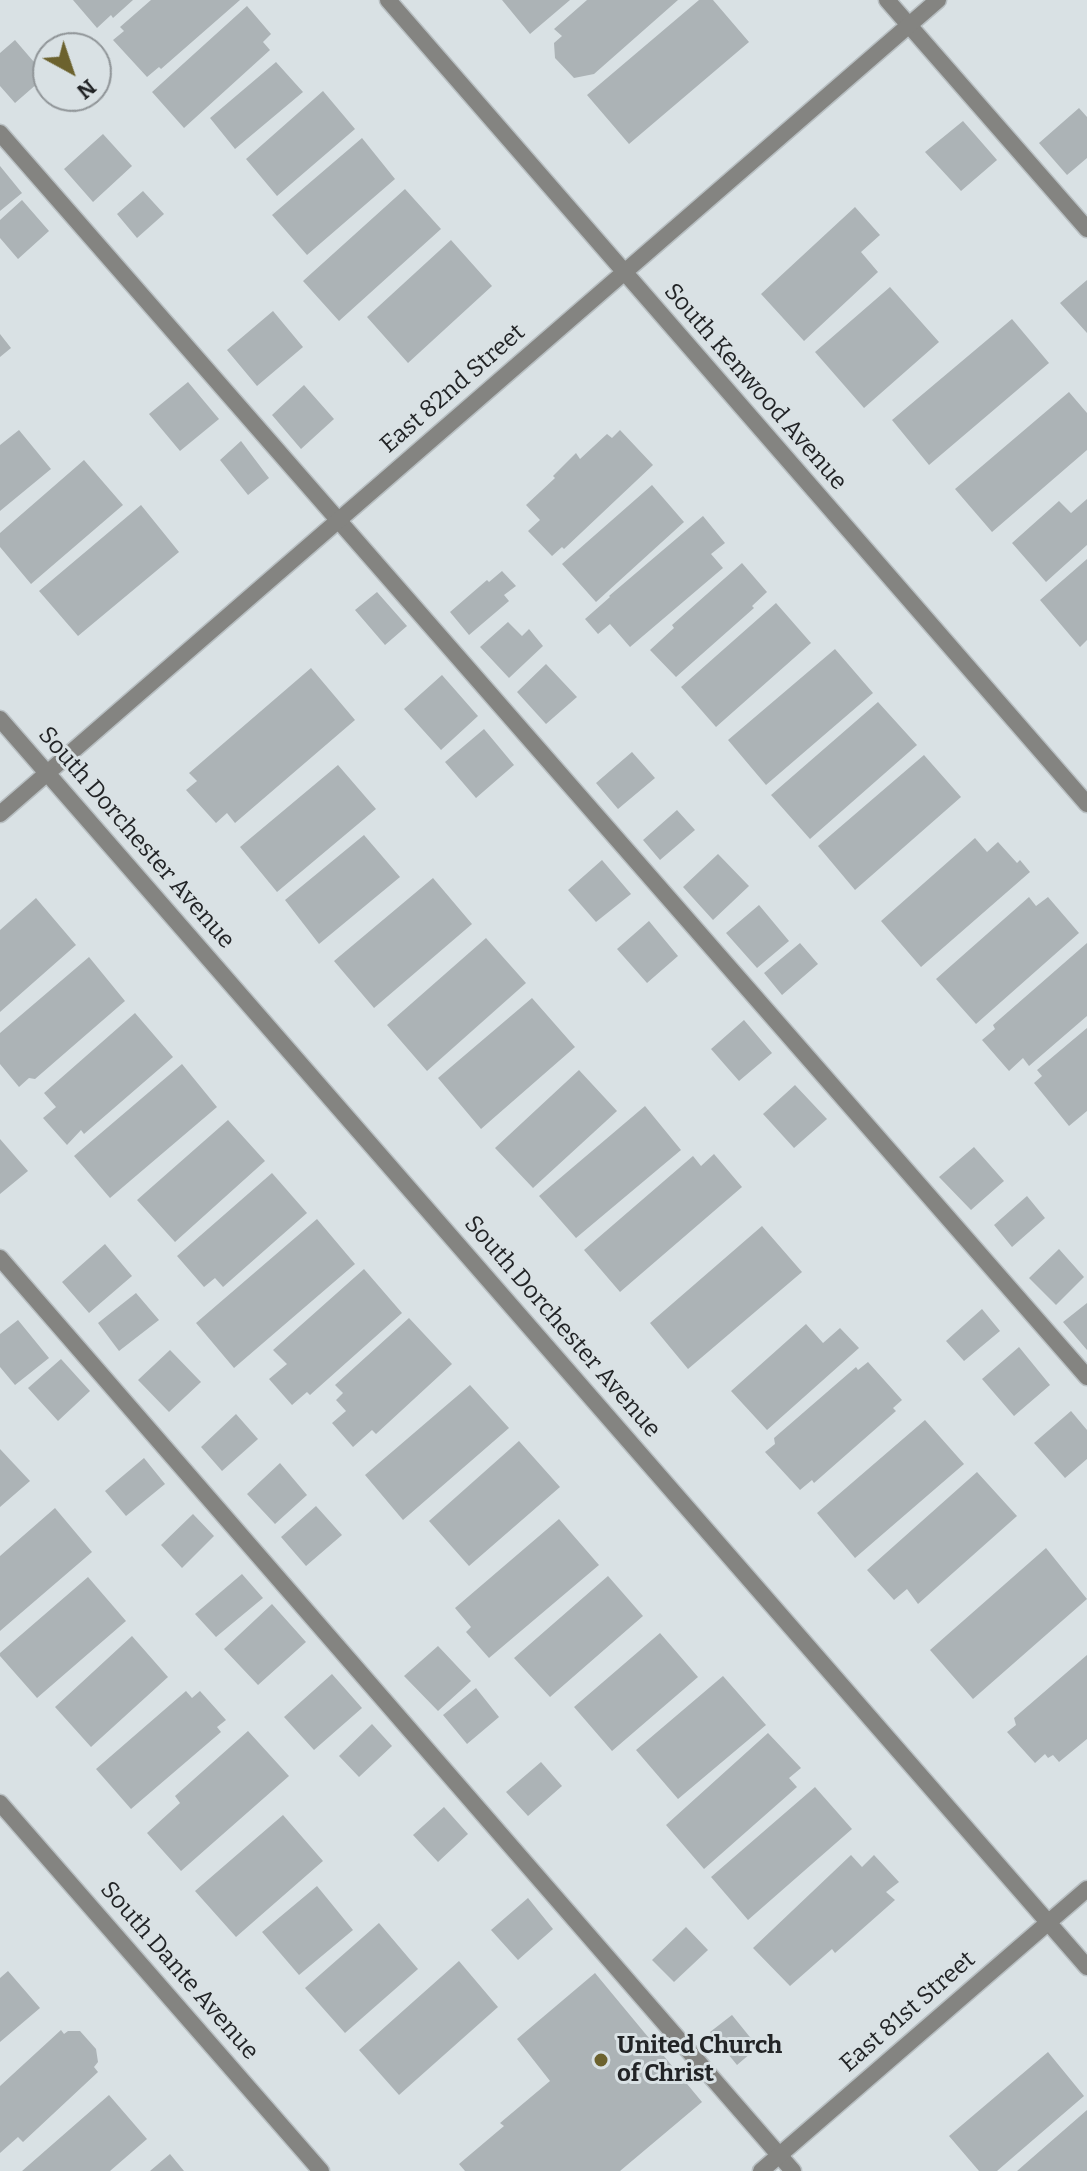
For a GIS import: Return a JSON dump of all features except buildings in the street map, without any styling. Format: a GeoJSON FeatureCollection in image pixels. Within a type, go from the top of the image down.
{"type":"FeatureCollection","features":[{"type":"Feature","properties":{"kind":"street","name":"South Kenwood Avenue"},"geometry":{"type":"LineString","coordinates":[[388,0],[1087,804]]}},
{"type":"Feature","properties":{"kind":"street"},"geometry":{"type":"LineString","coordinates":[[887,0],[1087,229]]}},
{"type":"Feature","properties":{"kind":"street","name":"East 82nd Street"},"geometry":{"type":"LineString","coordinates":[[0,814],[938,0]]}},
{"type":"Feature","properties":{"kind":"street"},"geometry":{"type":"LineString","coordinates":[[0,133],[1087,1377]]}},
{"type":"Feature","properties":{"kind":"street","name":"South Dorchester Avenue"},"geometry":{"type":"LineString","coordinates":[[0,719],[1087,1967]]}},
{"type":"Feature","properties":{"kind":"street"},"geometry":{"type":"LineString","coordinates":[[0,1258],[793,2171]]}},
{"type":"Feature","properties":{"kind":"street","name":"South Dante Avenue"},"geometry":{"type":"LineString","coordinates":[[0,1803],[321,2171]]}},
{"type":"Feature","properties":{"kind":"street","name":"East 81st Street"},"geometry":{"type":"LineString","coordinates":[[761,2171],[1087,1889]]}},
{"type":"Feature","properties":{"kind":"place","name":"United Church of Christ"},"geometry":{"type":"Point","coordinates":[601,2060]}}]}
